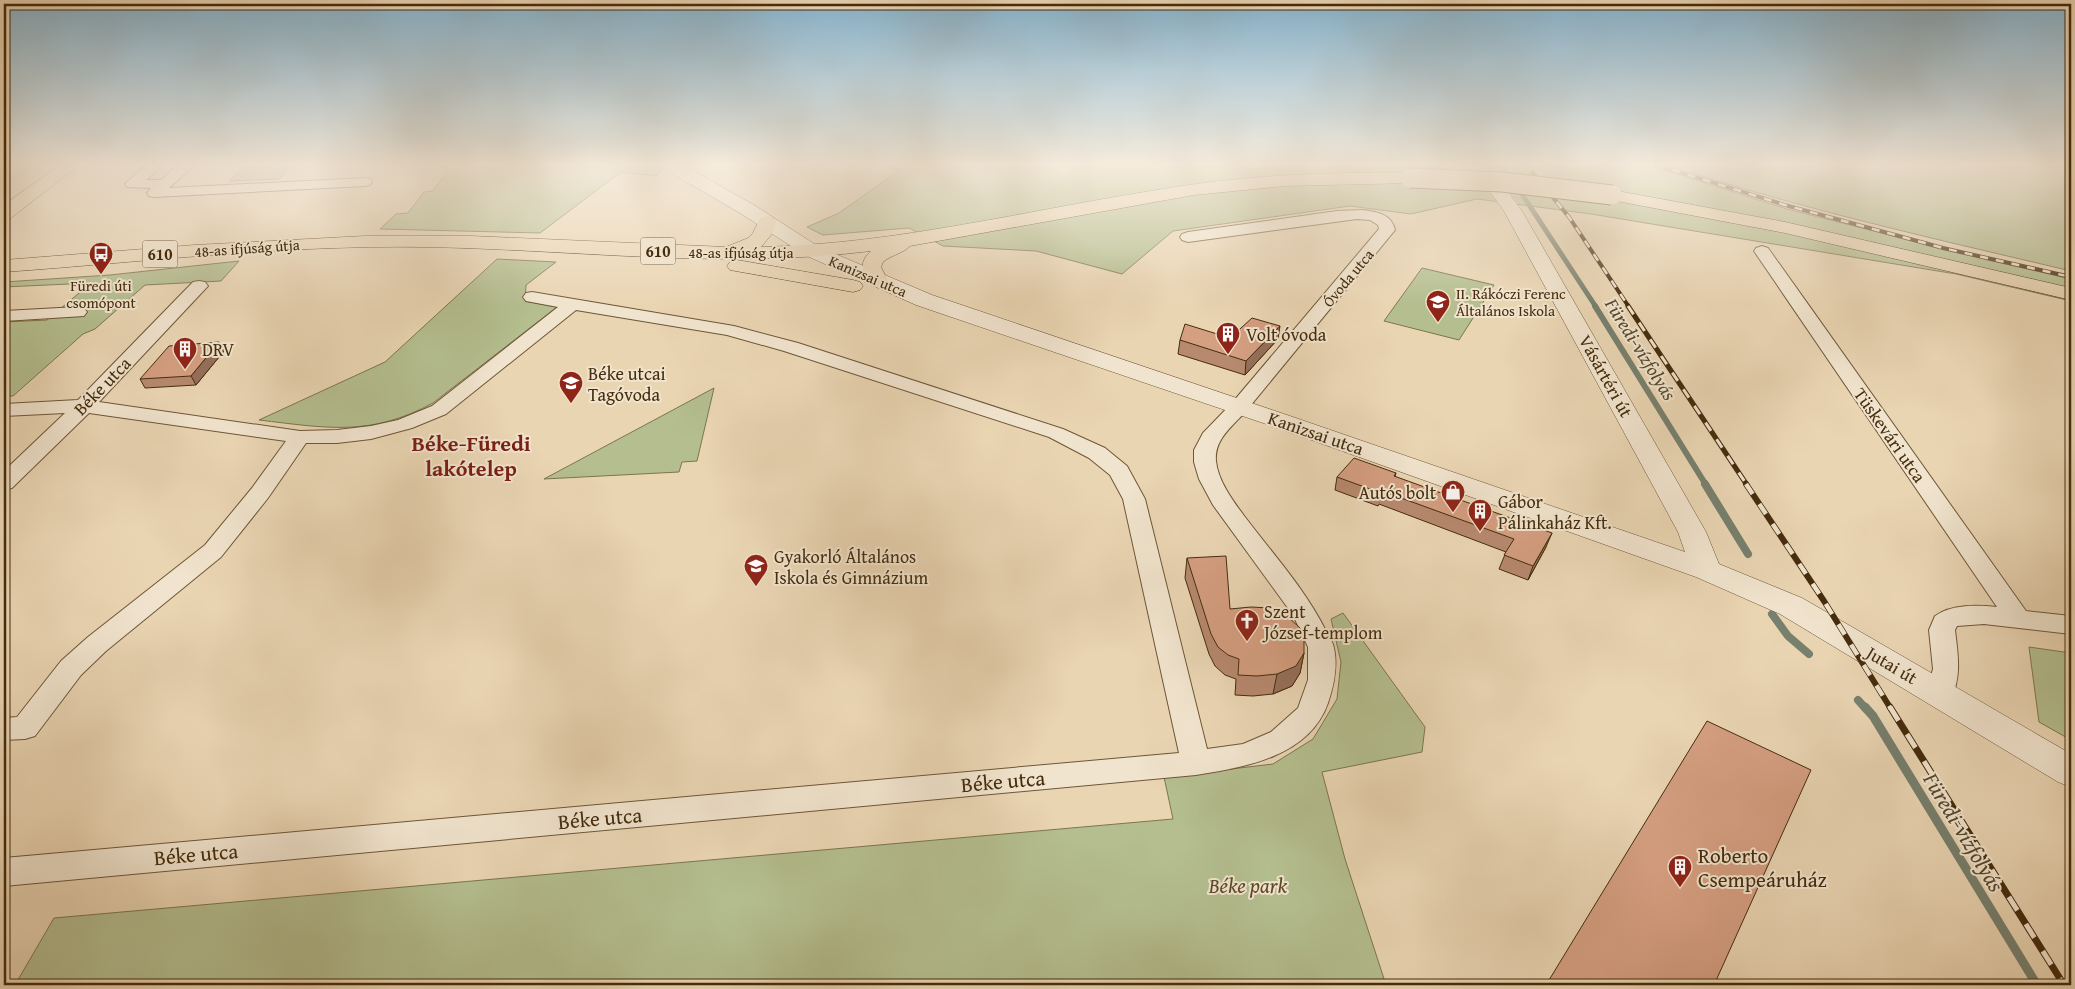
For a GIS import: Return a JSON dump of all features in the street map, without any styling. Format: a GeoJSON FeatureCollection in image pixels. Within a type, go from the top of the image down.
{"type":"FeatureCollection","features":[{"type":"Feature","properties":{"kind":"main road","name":"48-as ifjúság útja"},"geometry":{"type":"LineString","coordinates":[[67,260],[349,242],[418,241],[725,253],[812,251],[924,238],[1069,211]]}},
{"type":"Feature","properties":{"kind":"main road","name":"48-as ifjúság útja"},"geometry":{"type":"LineString","coordinates":[[1708,211],[2071,294]]}},
{"type":"Feature","properties":{"kind":"main road"},"geometry":{"type":"LineString","coordinates":[[725,253],[753,245],[761,238],[767,222]]}},
{"type":"Feature","properties":{"kind":"main road"},"geometry":{"type":"LineString","coordinates":[[878,281],[871,272],[870,267],[873,260],[880,253],[924,238]]}},
{"type":"Feature","properties":{"kind":"main road"},"geometry":{"type":"LineString","coordinates":[[592,247],[765,270],[853,286]]}},
{"type":"Feature","properties":{"kind":"main road"},"geometry":{"type":"LineString","coordinates":[[4,251],[35,259],[67,260]]}},
{"type":"Feature","properties":{"kind":"main road"},"geometry":{"type":"LineString","coordinates":[[4,273],[67,260]]}},
{"type":"Feature","properties":{"kind":"main road","name":"610"},"geometry":{"type":"LineString","coordinates":[[4,266],[67,260]]}},
{"type":"Feature","properties":{"kind":"street","name":"Kanizsai utca"},"geometry":{"type":"LineString","coordinates":[[749,211],[812,251],[924,300],[1240,407],[1707,570]]}},
{"type":"Feature","properties":{"kind":"street","name":"Vásártéri út"},"geometry":{"type":"LineString","coordinates":[[1513,211],[1688,523],[1707,570]]}},
{"type":"Feature","properties":{"kind":"street","name":"Óvoda utca"},"geometry":{"type":"LineString","coordinates":[[1188,237],[1337,216],[1359,215],[1379,217],[1386,223],[1387,230],[1240,407]]}},
{"type":"Feature","properties":{"kind":"street","name":"Kanizsai utca"},"geometry":{"type":"LineString","coordinates":[[812,251],[814,269],[826,276],[853,286],[924,300]]}},
{"type":"Feature","properties":{"kind":"street","name":"Tüskevári utca"},"geometry":{"type":"LineString","coordinates":[[1762,251],[2018,619]]}},
{"type":"Feature","properties":{"kind":"street","name":"Béke utca"},"geometry":{"type":"LineString","coordinates":[[4,483],[84,406],[199,286]]}},
{"type":"Feature","properties":{"kind":"street"},"geometry":{"type":"LineString","coordinates":[[532,297],[728,330],[791,347],[1056,433],[1097,453],[1119,471],[1134,499],[1196,763]]}},
{"type":"Feature","properties":{"kind":"street"},"geometry":{"type":"LineString","coordinates":[[4,410],[84,406],[300,436],[330,438],[389,430],[415,422],[439,410],[573,303]]}},
{"type":"Feature","properties":{"kind":"street"},"geometry":{"type":"LineString","coordinates":[[4,316],[78,312]]}},
{"type":"Feature","properties":{"kind":"street","name":"Béke utca"},"geometry":{"type":"LineString","coordinates":[[4,872],[1196,763],[1247,755],[1281,740],[1310,714],[1322,680],[1322,647],[1304,612],[1224,505],[1210,479],[1205,462],[1205,450],[1210,436],[1240,407]]}},
{"type":"Feature","properties":{"kind":"street"},"geometry":{"type":"LineString","coordinates":[[15,729],[71,668],[97,644],[213,551],[260,493],[300,436]]}},
{"type":"Feature","properties":{"kind":"street","name":"Jutai út"},"geometry":{"type":"LineString","coordinates":[[1707,570],[1791,606],[2071,772]]}},
{"type":"Feature","properties":{"kind":"street"},"geometry":{"type":"LineString","coordinates":[[1940,693],[1946,669],[1942,630],[1944,622],[1951,617],[1965,615],[2071,625]]}},
{"type":"Feature","properties":{"kind":"green space"},"geometry":{"type":"Polygon","coordinates":[[[409,211],[569,211],[540,233],[380,229],[396,214],[408,213],[409,211]]]}},
{"type":"Feature","properties":{"kind":"green space"},"geometry":{"type":"Polygon","coordinates":[[[842,211],[1314,211],[1173,231],[1122,274],[1036,251],[943,246],[909,228],[823,235],[807,227],[842,211]]]}},
{"type":"Feature","properties":{"kind":"green space"},"geometry":{"type":"Polygon","coordinates":[[[1389,211],[1424,211],[1411,214],[1389,211]]]}},
{"type":"Feature","properties":{"kind":"green space"},"geometry":{"type":"Polygon","coordinates":[[[1569,211],[1795,211],[2071,279],[2071,301],[1956,274],[1569,211]]]}},
{"type":"Feature","properties":{"kind":"green space"},"geometry":{"type":"Polygon","coordinates":[[[1826,211],[2071,211],[2071,271],[1826,211]]]}},
{"type":"Feature","properties":{"kind":"green space"},"geometry":{"type":"Polygon","coordinates":[[[497,259],[556,262],[526,285],[525,301],[557,307],[433,403],[389,421],[348,427],[306,426],[259,420],[385,362],[497,259]]]}},
{"type":"Feature","properties":{"kind":"green space"},"geometry":{"type":"Polygon","coordinates":[[[239,261],[221,281],[145,285],[95,329],[83,334],[13,396],[4,396],[4,322],[47,320],[91,283],[4,287],[4,282],[110,275],[239,261]]]}},
{"type":"Feature","properties":{"kind":"green space"},"geometry":{"type":"Polygon","coordinates":[[[1422,268],[1494,285],[1459,340],[1384,321],[1422,268]]]}},
{"type":"Feature","properties":{"kind":"green space"},"geometry":{"type":"Polygon","coordinates":[[[714,388],[697,461],[682,462],[679,472],[544,479],[714,388]]]}},
{"type":"Feature","properties":{"kind":"green space","name":"Béke park"},"geometry":{"type":"Polygon","coordinates":[[[1343,613],[1425,727],[1422,752],[1322,772],[1345,859],[1386,985],[15,985],[54,918],[1173,819],[1164,777],[1273,764],[1313,739],[1337,699],[1341,662],[1331,619],[1343,613]]]}},
{"type":"Feature","properties":{"kind":"green space"},"geometry":{"type":"Polygon","coordinates":[[[2029,647],[2071,653],[2071,740],[2039,722],[2029,647]]]}},
{"type":"Feature","properties":{"kind":"building"},"geometry":{"type":"Polygon","coordinates":[[[1252,318],[1280,326],[1246,361],[1180,340],[1185,324],[1230,338],[1252,318]]]}},
{"type":"Feature","properties":{"kind":"building"},"geometry":{"type":"Polygon","coordinates":[[[219,342],[191,376],[140,379],[169,346],[219,342]]]}},
{"type":"Feature","properties":{"kind":"building"},"geometry":{"type":"Polygon","coordinates":[[[1354,458],[1396,473],[1394,476],[1552,533],[1533,566],[1504,555],[1514,539],[1382,491],[1381,493],[1337,477],[1354,458]]]}},
{"type":"Feature","properties":{"kind":"building","name":"Szent József-templom"},"geometry":{"type":"Polygon","coordinates":[[[1226,556],[1230,609],[1269,608],[1287,616],[1300,628],[1304,640],[1304,653],[1296,666],[1277,674],[1238,675],[1239,659],[1228,655],[1218,647],[1211,634],[1187,558],[1226,556]]]}},
{"type":"Feature","properties":{"kind":"building","name":"Roberto Csempeáruház"},"geometry":{"type":"Polygon","coordinates":[[[1707,721],[1811,770],[1714,985],[1546,985],[1707,721]]]}},
{"type":"Feature","properties":{"kind":"waterway","name":"Füredi-vízfolyás"},"geometry":{"type":"LineString","coordinates":[[1533,211],[1596,307]]}},
{"type":"Feature","properties":{"kind":"waterway","name":"Füredi-vízfolyás"},"geometry":{"type":"LineString","coordinates":[[1595,306],[1706,485]]}},
{"type":"Feature","properties":{"kind":"waterway","name":"Füredi-vízfolyás"},"geometry":{"type":"LineString","coordinates":[[1705,484],[1748,554]]}},
{"type":"Feature","properties":{"kind":"waterway","name":"Füredi-vízfolyás"},"geometry":{"type":"LineString","coordinates":[[1772,614],[1788,636],[1809,654]]}},
{"type":"Feature","properties":{"kind":"waterway","name":"Füredi-vízfolyás"},"geometry":{"type":"LineString","coordinates":[[1858,700],[1866,709]]}},
{"type":"Feature","properties":{"kind":"waterway","name":"Füredi-vízfolyás"},"geometry":{"type":"LineString","coordinates":[[1865,707],[1873,716],[2037,985]]}},
{"type":"Feature","properties":{"kind":"railway"},"geometry":{"type":"LineString","coordinates":[[1564,211],[1629,307]]}},
{"type":"Feature","properties":{"kind":"railway"},"geometry":{"type":"LineString","coordinates":[[1808,211],[1943,248],[2071,277]]}},
{"type":"Feature","properties":{"kind":"railway"},"geometry":{"type":"LineString","coordinates":[[1628,306],[1747,485]]}},
{"type":"Feature","properties":{"kind":"railway"},"geometry":{"type":"LineString","coordinates":[[1746,484],[1824,601],[1891,709]]}},
{"type":"Feature","properties":{"kind":"railway"},"geometry":{"type":"LineString","coordinates":[[1890,707],[2064,985]]}},
{"type":"Feature","properties":{"kind":"place","name":"Füredi úti csomópont"},"geometry":{"type":"Point","coordinates":[101,275]}},
{"type":"Feature","properties":{"kind":"place","name":"II. Rákóczi Ferenc Általános Iskola"},"geometry":{"type":"Point","coordinates":[1438,323]}},
{"type":"Feature","properties":{"kind":"place","name":"Volt óvoda"},"geometry":{"type":"Point","coordinates":[1228,355]}},
{"type":"Feature","properties":{"kind":"place","name":"DRV"},"geometry":{"type":"Point","coordinates":[185,370]}},
{"type":"Feature","properties":{"kind":"place","name":"Béke utcai Tagóvoda"},"geometry":{"type":"Point","coordinates":[571,404]}},
{"type":"Feature","properties":{"kind":"place","name":"Autós bolt"},"geometry":{"type":"Point","coordinates":[1453,513]}},
{"type":"Feature","properties":{"kind":"place","name":"Gábor Pálinkaház Kft."},"geometry":{"type":"Point","coordinates":[1480,532]}},
{"type":"Feature","properties":{"kind":"place","name":"Gyakorló Általános Iskola és Gimnázium"},"geometry":{"type":"Point","coordinates":[756,587]}},
{"type":"Feature","properties":{"kind":"place","name":"Szent József-templom"},"geometry":{"type":"Point","coordinates":[1247,642]}},
{"type":"Feature","properties":{"kind":"place","name":"Roberto Csempeáruház"},"geometry":{"type":"Point","coordinates":[1680,888]}},
{"type":"Feature","properties":{"kind":"district","name":"Béke-Füredi lakótelep"},"geometry":{"type":"Point","coordinates":[471,456]}}]}
